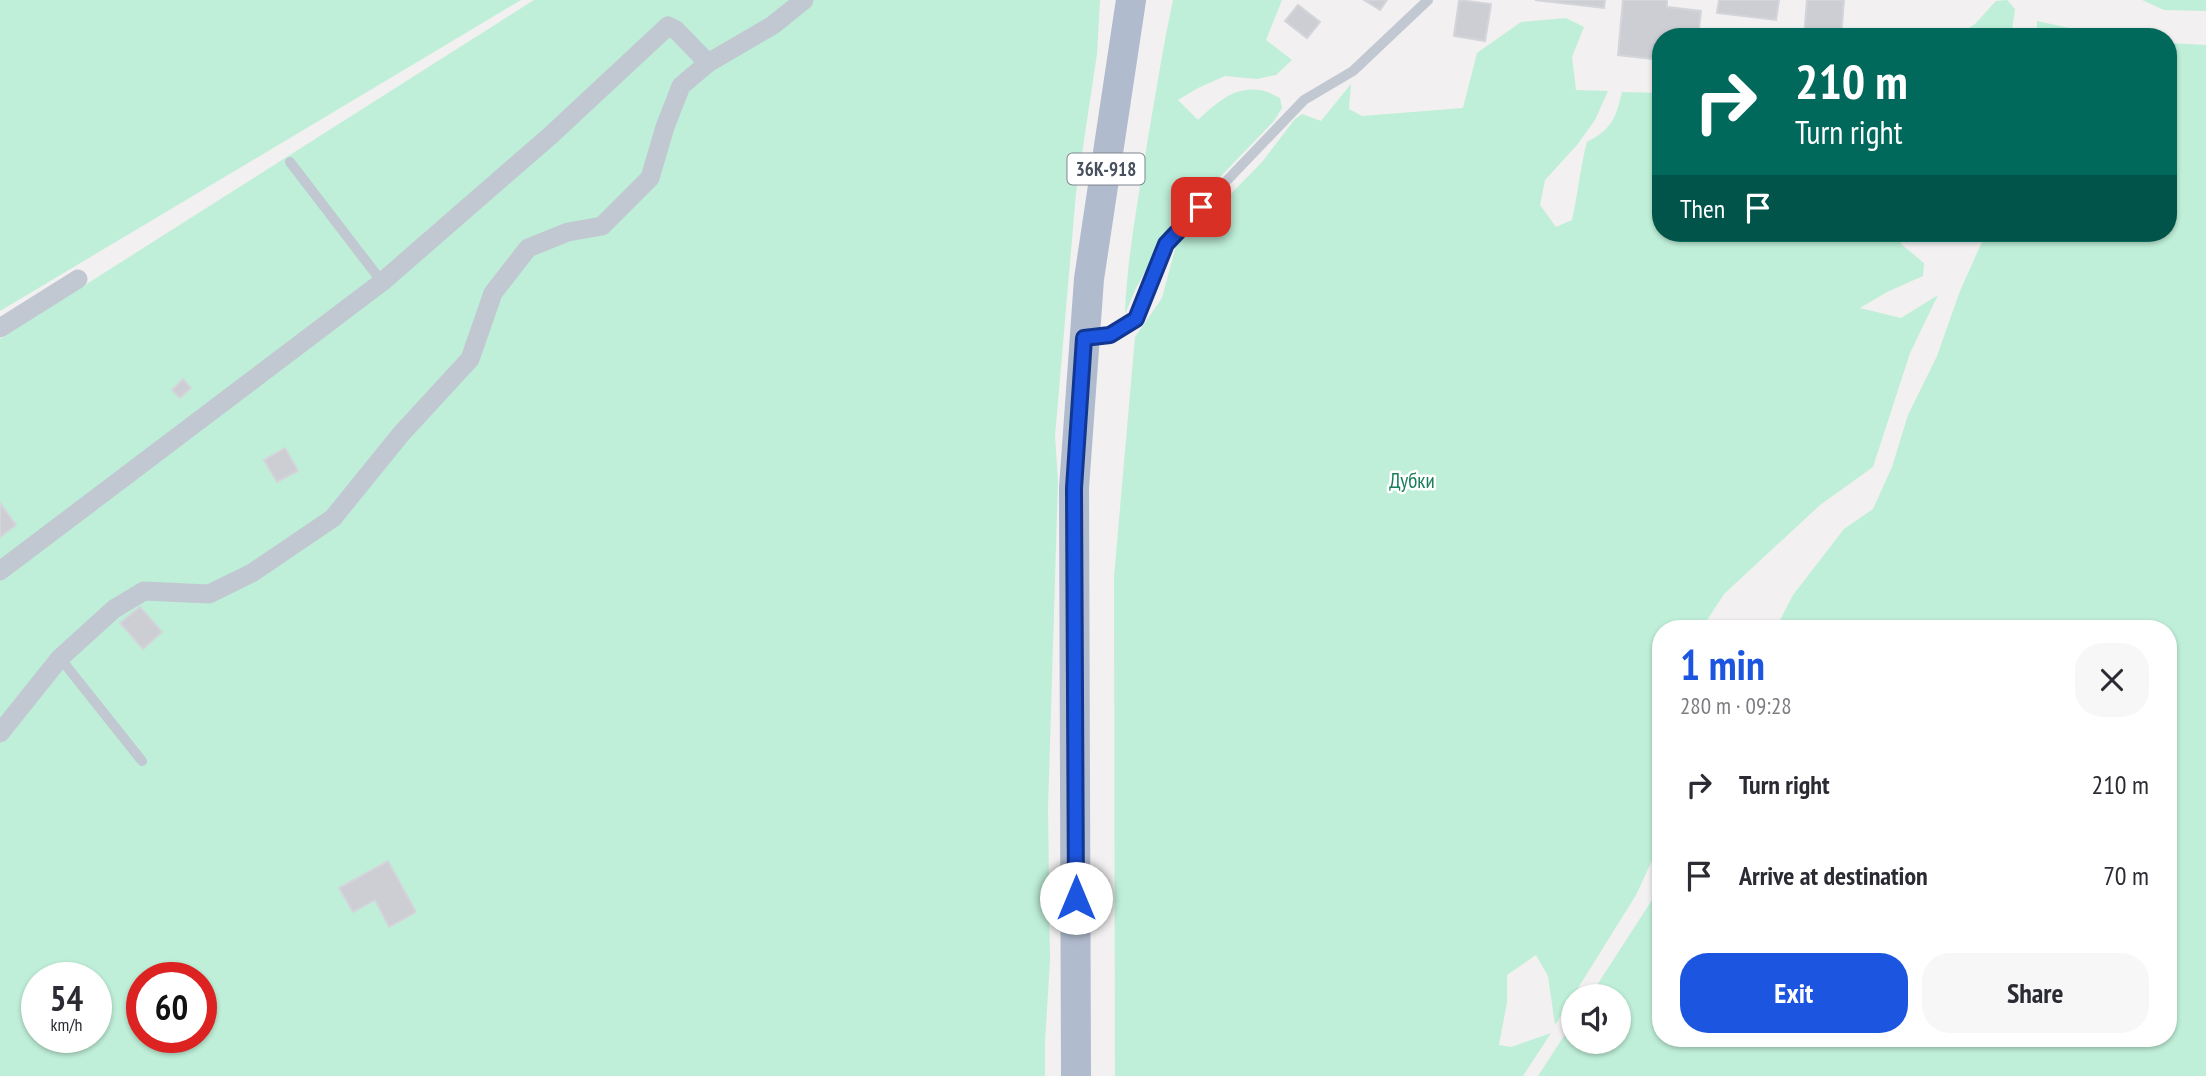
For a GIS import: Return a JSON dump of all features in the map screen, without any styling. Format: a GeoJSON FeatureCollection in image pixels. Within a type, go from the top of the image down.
{"type":"FeatureCollection","features":[{"type":"Feature","properties":{"kind":"main road","name":"36К-918"},"geometry":{"type":"LineString","coordinates":[[1076,1076],[1074,488],[1089,279],[1131,0]]}},
{"type":"Feature","properties":{"kind":"street"},"geometry":{"type":"LineString","coordinates":[[0,733],[60,658],[114,609],[144,591],[209,594],[252,573],[333,518],[401,434],[470,359],[493,293],[528,248],[568,232],[602,226],[650,178],[681,86],[708,63],[773,25],[804,0]]}},
{"type":"Feature","properties":{"kind":"street"},"geometry":{"type":"LineString","coordinates":[[0,571],[382,282],[551,135],[668,26],[676,30],[708,63]]}},
{"type":"Feature","properties":{"kind":"street"},"geometry":{"type":"LineString","coordinates":[[0,328],[78,279]]}},
{"type":"Feature","properties":{"kind":"lane"},"geometry":{"type":"LineString","coordinates":[[1084,338],[1110,335],[1136,319],[1166,244],[1304,100],[1353,71],[1428,0]]}},
{"type":"Feature","properties":{"kind":"lane"},"geometry":{"type":"LineString","coordinates":[[290,162],[382,282]]}},
{"type":"Feature","properties":{"kind":"lane"},"geometry":{"type":"LineString","coordinates":[[60,658],[142,761]]}},
{"type":"Feature","properties":{"kind":"green space"},"geometry":{"type":"Polygon","coordinates":[[[0,0],[521,0],[0,311],[0,0]]]}},
{"type":"Feature","properties":{"kind":"green space"},"geometry":{"type":"Polygon","coordinates":[[[534,0],[1100,0],[1097,54],[1076,193],[1055,436],[1058,481],[1048,808],[1050,960],[1045,1076],[0,1076],[0,339],[534,0]]]}},
{"type":"Feature","properties":{"kind":"green space"},"geometry":{"type":"Polygon","coordinates":[[[1173,0],[1282,0],[1266,40],[1292,60],[1276,75],[1257,79],[1225,76],[1178,100],[1198,120],[1225,98],[1241,91],[1264,91],[1280,98],[1282,108],[1274,121],[1168,231],[1136,288],[1125,314],[1134,226],[1173,0]]]}},
{"type":"Feature","properties":{"kind":"green space"},"geometry":{"type":"Polygon","coordinates":[[[2007,0],[2015,9],[2012,28],[1969,28],[1975,24],[1996,1],[2007,0]]]}},
{"type":"Feature","properties":{"kind":"green space"},"geometry":{"type":"Polygon","coordinates":[[[2142,0],[2206,0],[2206,11],[2164,10],[2142,0]]]}},
{"type":"Feature","properties":{"kind":"green space","name":"Дубки"},"geometry":{"type":"Polygon","coordinates":[[[1566,18],[1584,27],[1572,57],[1576,90],[1608,91],[1595,120],[1577,145],[1545,180],[1540,205],[1556,227],[1572,220],[1587,142],[1612,122],[1622,92],[1652,93],[1652,242],[1901,242],[1924,263],[1923,276],[1860,308],[1901,318],[1938,295],[1910,353],[1873,467],[1820,505],[1724,594],[1707,620],[1652,620],[1652,860],[1636,895],[1581,984],[1561,984],[1561,1015],[1555,1025],[1548,976],[1536,955],[1507,975],[1507,1002],[1499,1045],[1511,1047],[1551,1033],[1523,1076],[1115,1076],[1114,577],[1135,337],[1162,298],[1177,242],[1221,204],[1263,161],[1294,120],[1302,114],[1321,121],[1351,84],[1349,109],[1362,116],[1463,108],[1477,53],[1521,22],[1566,18]]]}},
{"type":"Feature","properties":{"kind":"green space"},"geometry":{"type":"Polygon","coordinates":[[[2037,21],[2069,28],[2037,28],[2037,21]]]}},
{"type":"Feature","properties":{"kind":"green space"},"geometry":{"type":"Polygon","coordinates":[[[2177,43],[2206,45],[2206,1076],[1538,1076],[1561,1041],[1561,1054],[1631,1054],[1631,984],[1598,984],[1652,900],[1652,1047],[2177,1047],[2177,620],[1780,620],[1793,595],[1844,529],[1873,509],[1892,467],[1908,415],[1937,356],[1960,291],[1982,242],[2177,242],[2177,43]]]}},
{"type":"Feature","properties":{"kind":"building"},"geometry":{"type":"Polygon","coordinates":[[[1364,0],[1387,0],[1380,10],[1364,0]]]}},
{"type":"Feature","properties":{"kind":"building"},"geometry":{"type":"Polygon","coordinates":[[[1459,0],[1491,4],[1485,41],[1454,36],[1459,0]]]}},
{"type":"Feature","properties":{"kind":"building"},"geometry":{"type":"Polygon","coordinates":[[[1535,0],[1605,0],[1604,8],[1535,0]]]}},
{"type":"Feature","properties":{"kind":"building"},"geometry":{"type":"Polygon","coordinates":[[[1623,0],[1667,0],[1667,7],[1701,11],[1699,28],[1652,28],[1652,59],[1618,55],[1623,0]]]}},
{"type":"Feature","properties":{"kind":"building"},"geometry":{"type":"Polygon","coordinates":[[[1719,0],[1779,0],[1776,20],[1717,13],[1719,0]]]}},
{"type":"Feature","properties":{"kind":"building"},"geometry":{"type":"Polygon","coordinates":[[[1807,0],[1844,0],[1842,28],[1805,28],[1807,0]]]}},
{"type":"Feature","properties":{"kind":"building"},"geometry":{"type":"Polygon","coordinates":[[[1298,5],[1320,22],[1307,38],[1285,21],[1298,5]]]}},
{"type":"Feature","properties":{"kind":"building"},"geometry":{"type":"Polygon","coordinates":[[[183,379],[191,388],[180,398],[172,390],[183,379]]]}},
{"type":"Feature","properties":{"kind":"building"},"geometry":{"type":"Polygon","coordinates":[[[285,448],[298,471],[277,482],[264,460],[285,448]]]}},
{"type":"Feature","properties":{"kind":"building"},"geometry":{"type":"Polygon","coordinates":[[[0,503],[16,525],[0,537],[0,503]]]}},
{"type":"Feature","properties":{"kind":"building"},"geometry":{"type":"Polygon","coordinates":[[[140,607],[162,632],[143,649],[120,623],[140,607]]]}},
{"type":"Feature","properties":{"kind":"building"},"geometry":{"type":"Polygon","coordinates":[[[388,861],[416,912],[389,927],[375,900],[353,912],[339,888],[388,861]]]}},
{"type":"Feature","properties":{"kind":"route"},"geometry":{"type":"LineString","coordinates":[[1076,898],[1074,488],[1084,338],[1110,335],[1136,319],[1166,244],[1201,207]]}}]}
